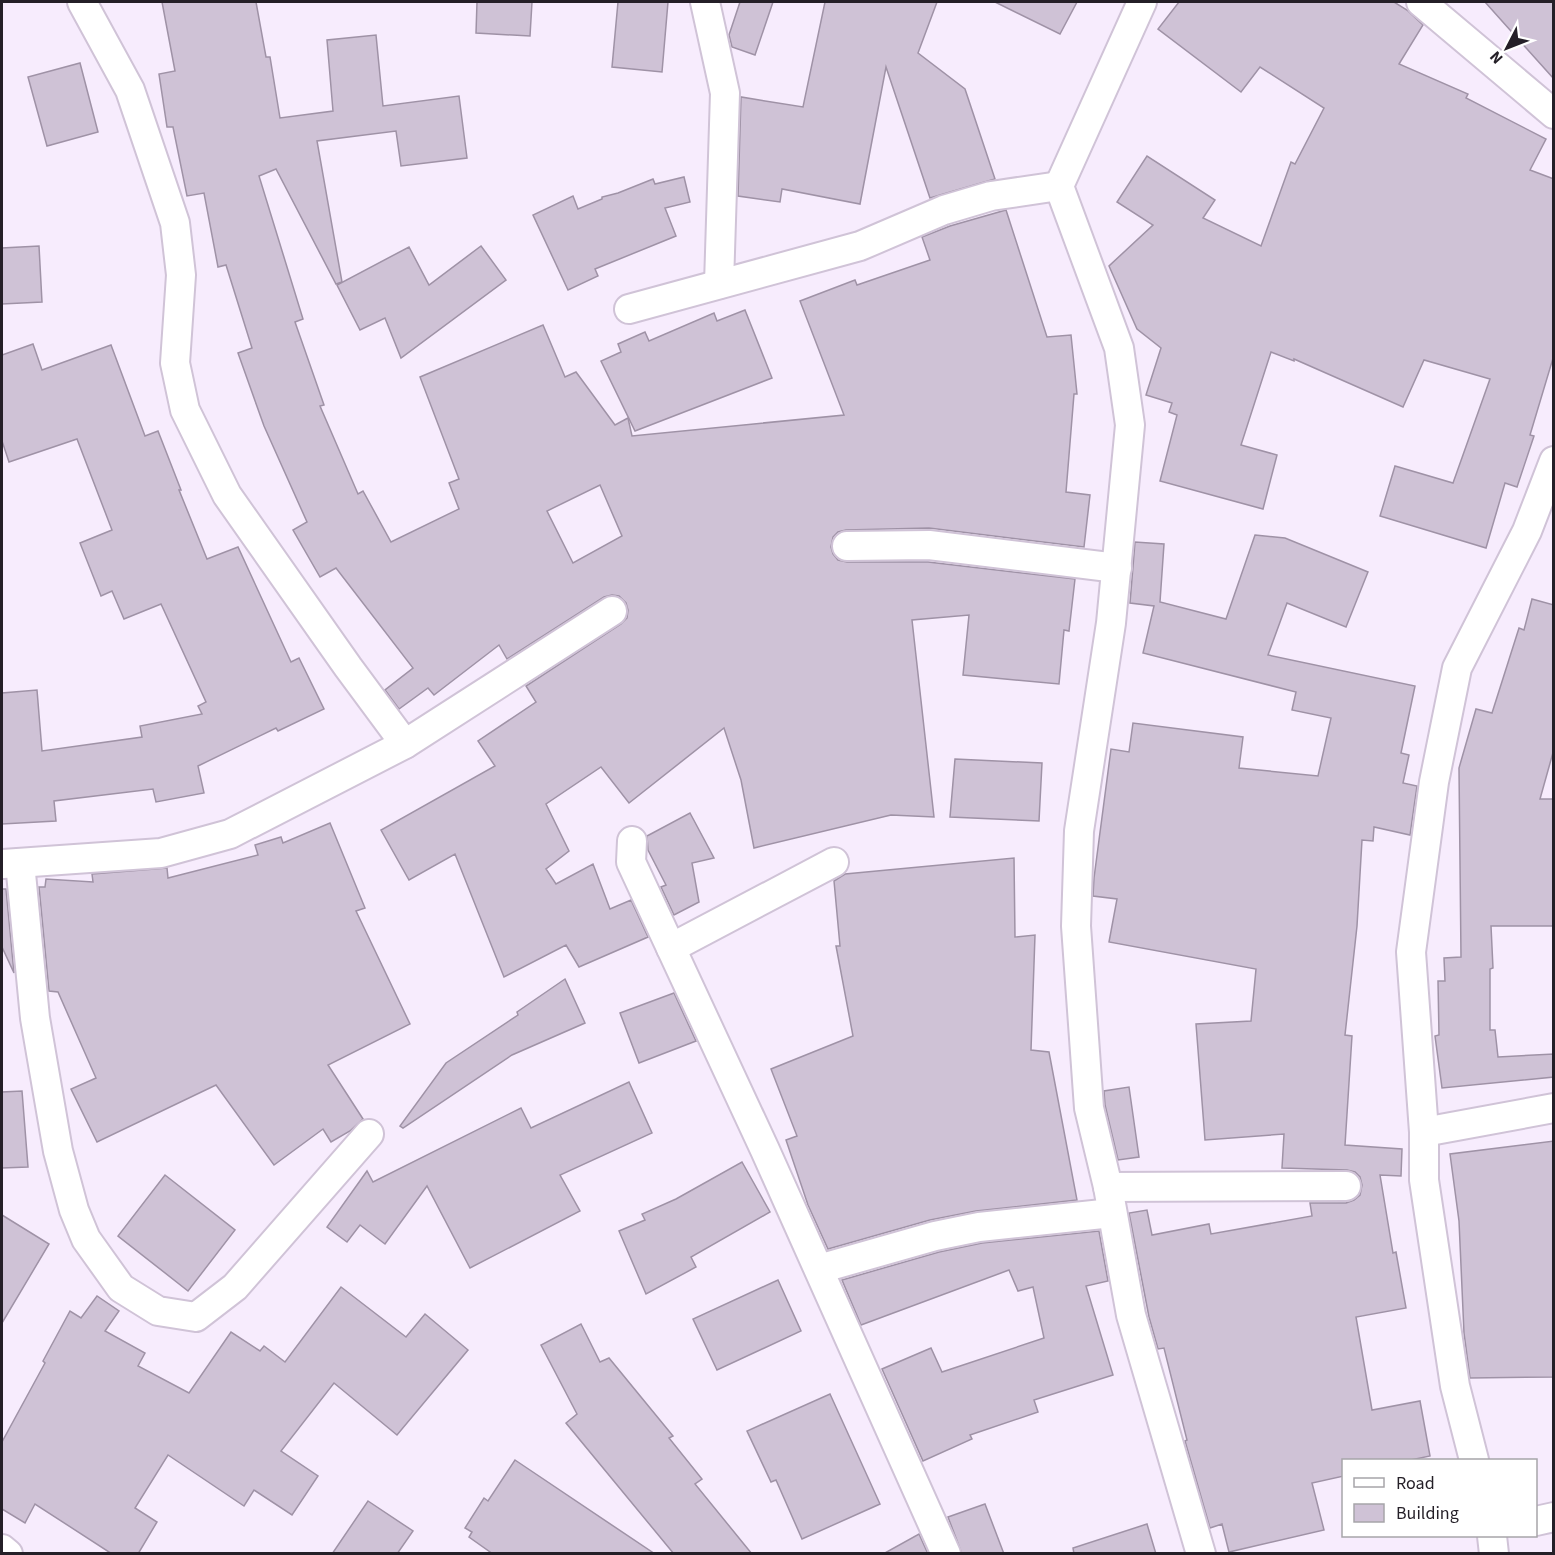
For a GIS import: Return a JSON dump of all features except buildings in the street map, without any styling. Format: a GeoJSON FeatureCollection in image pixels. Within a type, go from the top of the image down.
{"type":"FeatureCollection","features":[{"type":"Feature","properties":{"kind":"street"},"geometry":{"type":"LineString","coordinates":[[82,2],[130,90],[175,223],[181,275],[175,363],[185,410],[227,495],[405,744]]}},
{"type":"Feature","properties":{"kind":"street"},"geometry":{"type":"LineString","coordinates":[[705,2],[725,93],[718,284]]}},
{"type":"Feature","properties":{"kind":"street"},"geometry":{"type":"LineString","coordinates":[[1142,2],[1059,186],[1119,348],[1130,425],[1111,623],[1079,831],[1076,926],[1089,1108],[1110,1200],[1131,1315],[1201,1554]]}},
{"type":"Feature","properties":{"kind":"street"},"geometry":{"type":"LineString","coordinates":[[1421,2],[1554,114]]}},
{"type":"Feature","properties":{"kind":"street"},"geometry":{"type":"LineString","coordinates":[[629,309],[860,246],[944,210],[991,196],[1059,186]]}},
{"type":"Feature","properties":{"kind":"street"},"geometry":{"type":"LineString","coordinates":[[1474,1459],[1454,1375],[1424,1180],[1424,1132],[1411,952],[1434,782],[1458,668],[1527,531],[1554,460]]}},
{"type":"Feature","properties":{"kind":"street"},"geometry":{"type":"LineString","coordinates":[[847,546],[929,545],[1117,568]]}},
{"type":"Feature","properties":{"kind":"street"},"geometry":{"type":"LineString","coordinates":[[369,1134],[235,1287],[196,1317],[158,1311],[121,1288],[86,1239],[74,1210],[58,1152],[11,864],[161,853],[230,834],[405,744],[612,611]]}},
{"type":"Feature","properties":{"kind":"street"},"geometry":{"type":"LineString","coordinates":[[632,841],[631,862],[819,1269],[946,1554]]}},
{"type":"Feature","properties":{"kind":"street"},"geometry":{"type":"LineString","coordinates":[[671,948],[834,862]]}},
{"type":"Feature","properties":{"kind":"street"},"geometry":{"type":"LineString","coordinates":[[1424,1132],[1554,1108]]}},
{"type":"Feature","properties":{"kind":"street"},"geometry":{"type":"LineString","coordinates":[[819,1269],[935,1236],[1110,1200],[1346,1186]]}},
{"type":"Feature","properties":{"kind":"street"},"geometry":{"type":"LineString","coordinates":[[1537,1521],[1554,1517]]}},
{"type":"Feature","properties":{"kind":"street"},"geometry":{"type":"LineString","coordinates":[[1492,1537],[1494,1554]]}},
{"type":"Feature","properties":{"kind":"street"},"geometry":{"type":"LineString","coordinates":[[2,1549],[8,1554]]}}]}
